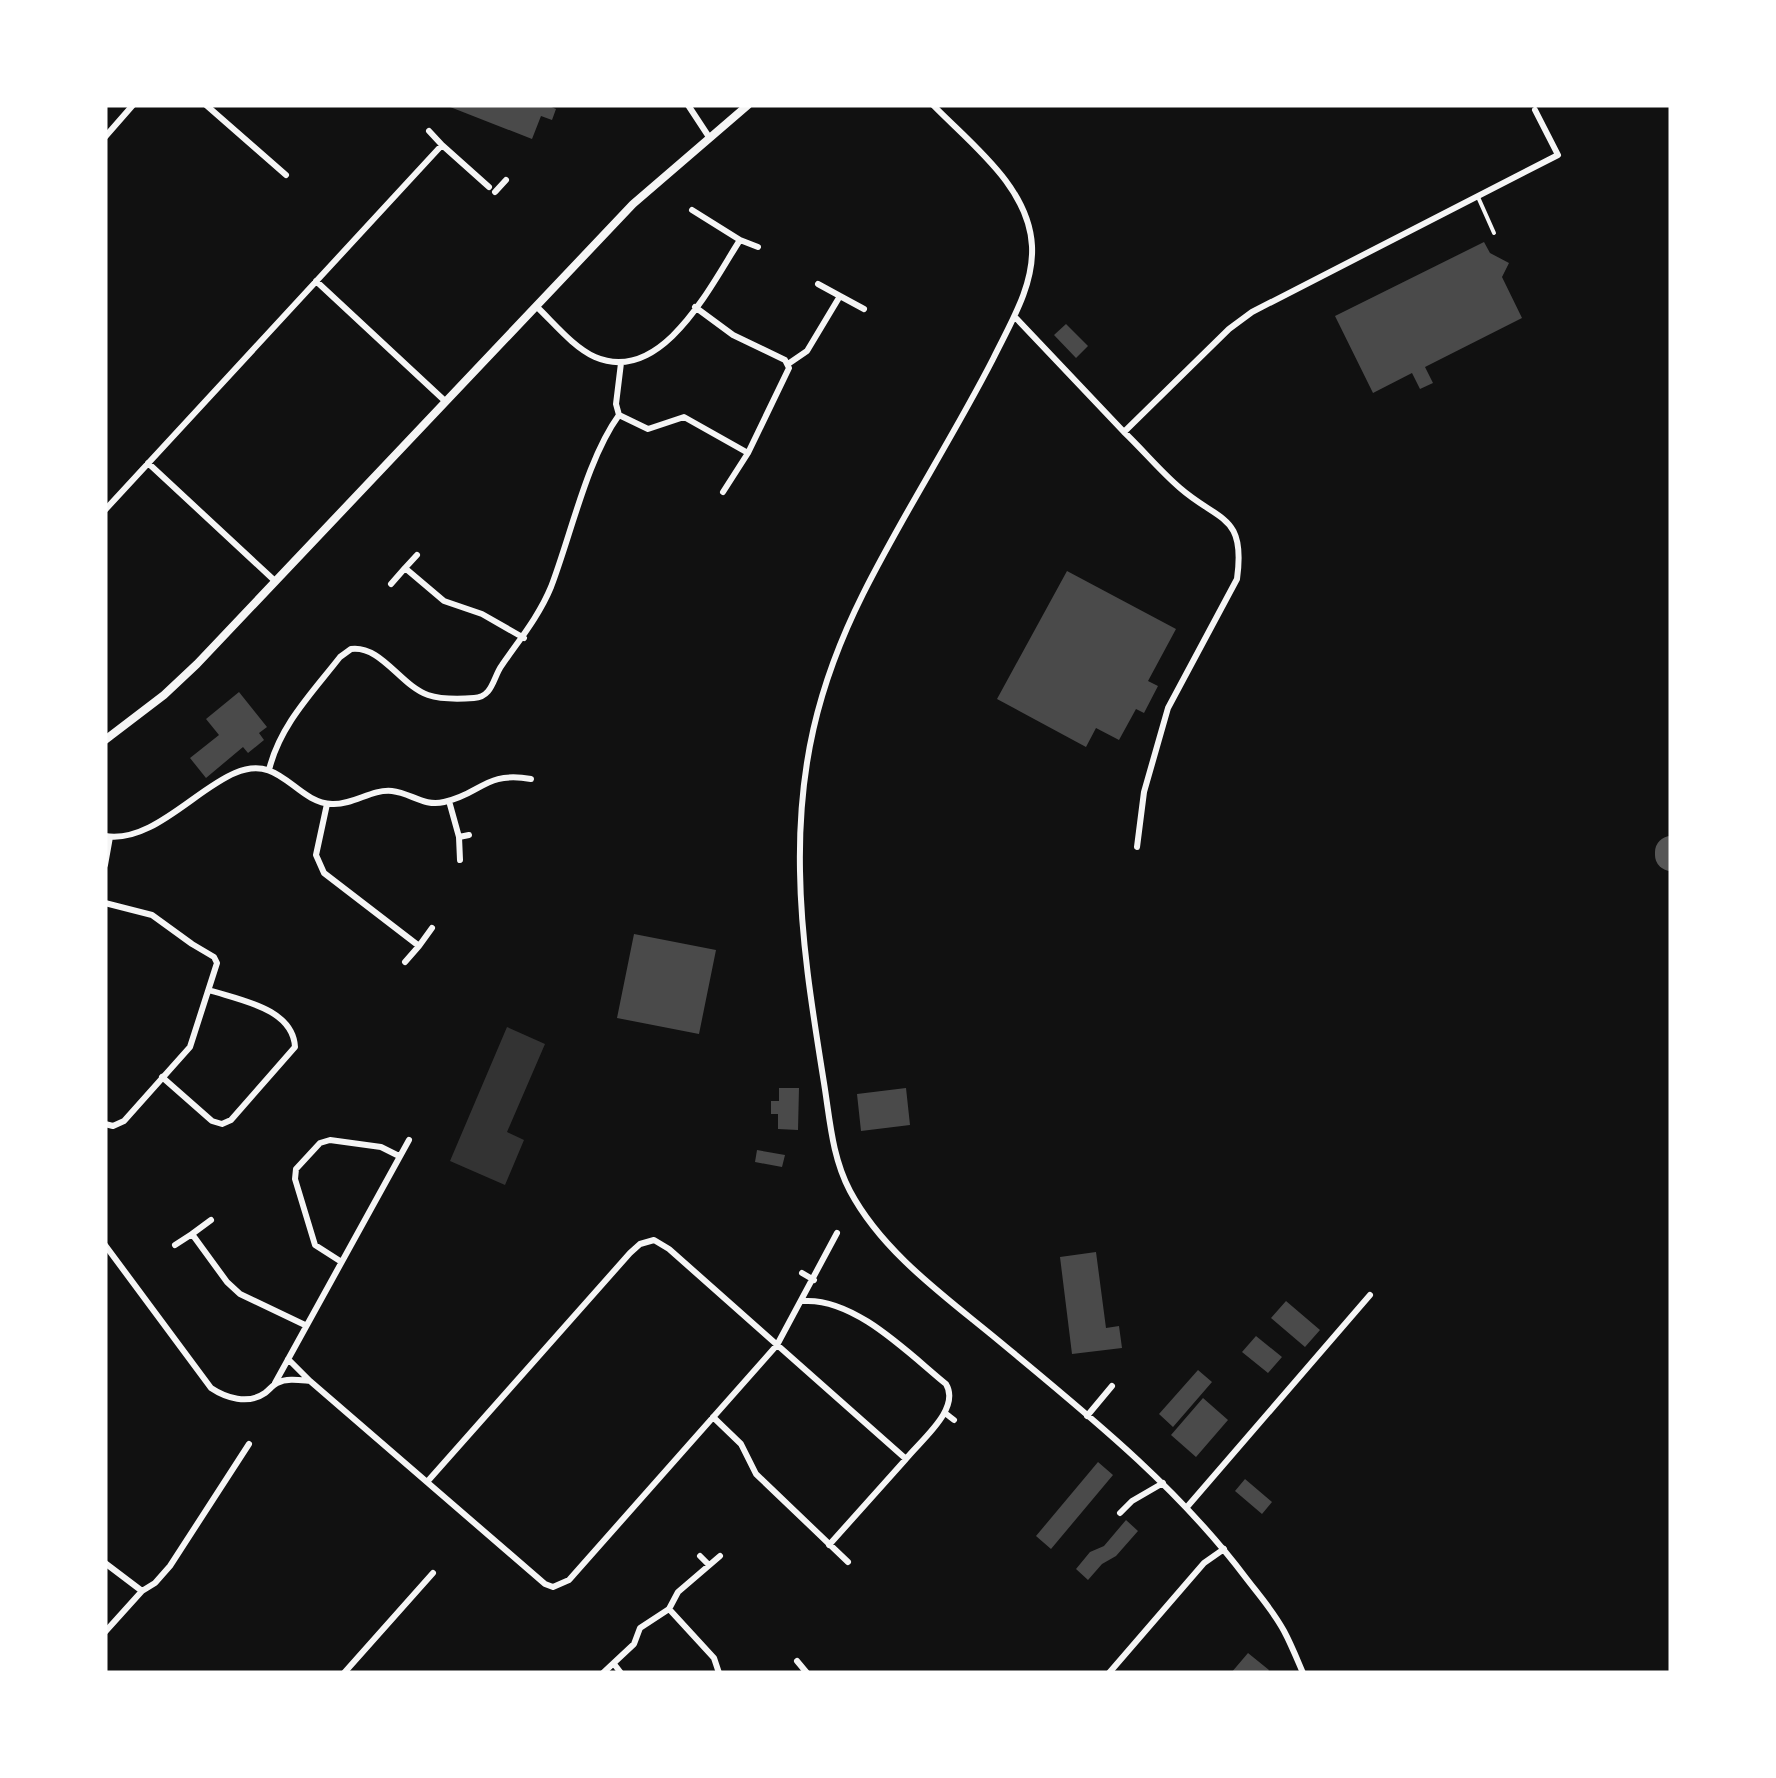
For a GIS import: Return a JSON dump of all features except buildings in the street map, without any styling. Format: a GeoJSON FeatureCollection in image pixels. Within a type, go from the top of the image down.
{"type":"FeatureCollection","features":[{"type":"Feature","properties":{"kind":"street"},"geometry":{"type":"LineString","coordinates":[[105,137],[132,105]]}},
{"type":"Feature","properties":{"kind":"street"},"geometry":{"type":"LineString","coordinates":[[206,105],[286,174]]}},
{"type":"Feature","properties":{"kind":"street"},"geometry":{"type":"LineString","coordinates":[[688,105],[709,137]]}},
{"type":"Feature","properties":{"kind":"street"},"geometry":{"type":"LineString","coordinates":[[105,740],[185,676],[632,204],[748,105]]}},
{"type":"Feature","properties":{"kind":"street"},"geometry":{"type":"LineString","coordinates":[[933,105],[1009,184],[1032,244],[1030,274],[1015,317],[863,593],[839,644],[822,694],[800,794],[800,900],[836,1158],[848,1187],[876,1230],[924,1278],[1164,1483],[1224,1549],[1283,1628],[1301,1672]]}},
{"type":"Feature","properties":{"kind":"street"},"geometry":{"type":"LineString","coordinates":[[1124,432],[1252,312],[1558,155],[1535,110]]}},
{"type":"Feature","properties":{"kind":"street"},"geometry":{"type":"LineString","coordinates":[[428,131],[492,190],[506,180]]}},
{"type":"Feature","properties":{"kind":"street"},"geometry":{"type":"LineString","coordinates":[[105,510],[442,145]]}},
{"type":"Feature","properties":{"kind":"street"},"geometry":{"type":"LineString","coordinates":[[692,210],[758,247]]}},
{"type":"Feature","properties":{"kind":"street"},"geometry":{"type":"LineString","coordinates":[[536,306],[592,356],[622,363],[659,350],[716,280],[740,240]]}},
{"type":"Feature","properties":{"kind":"street"},"geometry":{"type":"LineString","coordinates":[[316,281],[445,402]]}},
{"type":"Feature","properties":{"kind":"street"},"geometry":{"type":"LineString","coordinates":[[818,284],[864,308]]}},
{"type":"Feature","properties":{"kind":"street"},"geometry":{"type":"LineString","coordinates":[[788,364],[807,351],[840,296]]}},
{"type":"Feature","properties":{"kind":"street"},"geometry":{"type":"LineString","coordinates":[[694,307],[724,330],[788,364]]}},
{"type":"Feature","properties":{"kind":"street"},"geometry":{"type":"LineString","coordinates":[[1015,317],[1182,490],[1228,522],[1238,546],[1237,579],[1168,708],[1144,792],[1137,847]]}},
{"type":"Feature","properties":{"kind":"street"},"geometry":{"type":"LineString","coordinates":[[269,770],[274,748],[285,728],[350,649],[368,651],[424,694],[472,698],[483,697],[491,688],[551,587],[591,473],[619,415],[616,404],[622,363]]}},
{"type":"Feature","properties":{"kind":"street"},"geometry":{"type":"LineString","coordinates":[[723,492],[789,374],[788,364]]}},
{"type":"Feature","properties":{"kind":"street"},"geometry":{"type":"LineString","coordinates":[[619,415],[648,429],[684,417],[748,453]]}},
{"type":"Feature","properties":{"kind":"street"},"geometry":{"type":"LineString","coordinates":[[148,463],[276,581]]}},
{"type":"Feature","properties":{"kind":"street"},"geometry":{"type":"LineString","coordinates":[[390,584],[418,555]]}},
{"type":"Feature","properties":{"kind":"street"},"geometry":{"type":"LineString","coordinates":[[405,568],[444,601],[482,614],[524,638]]}},
{"type":"Feature","properties":{"kind":"street"},"geometry":{"type":"LineString","coordinates":[[105,865],[107,836],[130,834],[244,770],[269,770],[327,804],[344,804],[376,792],[392,791],[422,802],[449,801],[492,778],[531,778]]}},
{"type":"Feature","properties":{"kind":"street"},"geometry":{"type":"LineString","coordinates":[[449,801],[459,837],[460,860]]}},
{"type":"Feature","properties":{"kind":"street"},"geometry":{"type":"LineString","coordinates":[[327,804],[316,855],[318,865],[419,946]]}},
{"type":"Feature","properties":{"kind":"street"},"geometry":{"type":"LineString","coordinates":[[459,837],[469,835]]}},
{"type":"Feature","properties":{"kind":"street"},"geometry":{"type":"LineString","coordinates":[[105,903],[152,915],[214,957],[217,963],[196,1038],[124,1121],[113,1126],[105,1124]]}},
{"type":"Feature","properties":{"kind":"street"},"geometry":{"type":"LineString","coordinates":[[406,962],[432,928]]}},
{"type":"Feature","properties":{"kind":"street"},"geometry":{"type":"LineString","coordinates":[[162,1077],[212,1121],[222,1124],[230,1120],[295,1047],[293,1032],[271,1011],[209,990]]}},
{"type":"Feature","properties":{"kind":"street"},"geometry":{"type":"LineString","coordinates":[[340,1261],[315,1245],[295,1179],[296,1169],[320,1143],[330,1140],[381,1147],[400,1156]]}},
{"type":"Feature","properties":{"kind":"street"},"geometry":{"type":"LineString","coordinates":[[105,1246],[211,1388],[232,1398],[257,1398],[274,1384],[409,1140]]}},
{"type":"Feature","properties":{"kind":"street"},"geometry":{"type":"LineString","coordinates":[[176,1245],[211,1220]]}},
{"type":"Feature","properties":{"kind":"street"},"geometry":{"type":"LineString","coordinates":[[288,1358],[544,1584],[562,1585],[777,1346],[837,1233]]}},
{"type":"Feature","properties":{"kind":"street"},"geometry":{"type":"LineString","coordinates":[[192,1234],[226,1282],[240,1294],[305,1325]]}},
{"type":"Feature","properties":{"kind":"street"},"geometry":{"type":"LineString","coordinates":[[427,1482],[640,1244],[654,1240],[669,1248],[906,1458]]}},
{"type":"Feature","properties":{"kind":"street"},"geometry":{"type":"LineString","coordinates":[[802,1273],[814,1280]]}},
{"type":"Feature","properties":{"kind":"street"},"geometry":{"type":"LineString","coordinates":[[1186,1507],[1370,1295]]}},
{"type":"Feature","properties":{"kind":"street"},"geometry":{"type":"LineString","coordinates":[[803,1301],[816,1300],[850,1309],[946,1384],[951,1392],[944,1412],[830,1545]]}},
{"type":"Feature","properties":{"kind":"street"},"geometry":{"type":"LineString","coordinates":[[274,1384],[291,1379],[310,1380]]}},
{"type":"Feature","properties":{"kind":"street"},"geometry":{"type":"LineString","coordinates":[[1087,1416],[1112,1386]]}},
{"type":"Feature","properties":{"kind":"street"},"geometry":{"type":"LineString","coordinates":[[944,1412],[954,1420]]}},
{"type":"Feature","properties":{"kind":"street"},"geometry":{"type":"LineString","coordinates":[[713,1417],[741,1444],[756,1474],[848,1562]]}},
{"type":"Feature","properties":{"kind":"street"},"geometry":{"type":"LineString","coordinates":[[105,1632],[170,1566],[250,1444]]}},
{"type":"Feature","properties":{"kind":"street"},"geometry":{"type":"LineString","coordinates":[[1120,1513],[1164,1483]]}},
{"type":"Feature","properties":{"kind":"street"},"geometry":{"type":"LineString","coordinates":[[1109,1673],[1204,1563],[1224,1549]]}},
{"type":"Feature","properties":{"kind":"street"},"geometry":{"type":"LineString","coordinates":[[700,1556],[709,1566]]}},
{"type":"Feature","properties":{"kind":"street"},"geometry":{"type":"LineString","coordinates":[[603,1673],[634,1644],[640,1628],[670,1609],[678,1592],[720,1556]]}},
{"type":"Feature","properties":{"kind":"street"},"geometry":{"type":"LineString","coordinates":[[105,1563],[142,1591]]}},
{"type":"Feature","properties":{"kind":"street"},"geometry":{"type":"LineString","coordinates":[[344,1673],[433,1574]]}},
{"type":"Feature","properties":{"kind":"street"},"geometry":{"type":"LineString","coordinates":[[670,1609],[714,1658],[719,1673]]}},
{"type":"Feature","properties":{"kind":"street"},"geometry":{"type":"LineString","coordinates":[[796,1661],[807,1673]]}},
{"type":"Feature","properties":{"kind":"street"},"geometry":{"type":"LineString","coordinates":[[614,1664],[621,1673]]}},
{"type":"Feature","properties":{"kind":"lane"},"geometry":{"type":"LineString","coordinates":[[1478,197],[1494,233]]}},
{"type":"Feature","properties":{"kind":"shaded area"},"geometry":{"type":"Polygon","coordinates":[[[507,1027],[545,1044],[507,1132],[524,1140],[505,1185],[450,1161],[507,1027]]]}}]}
